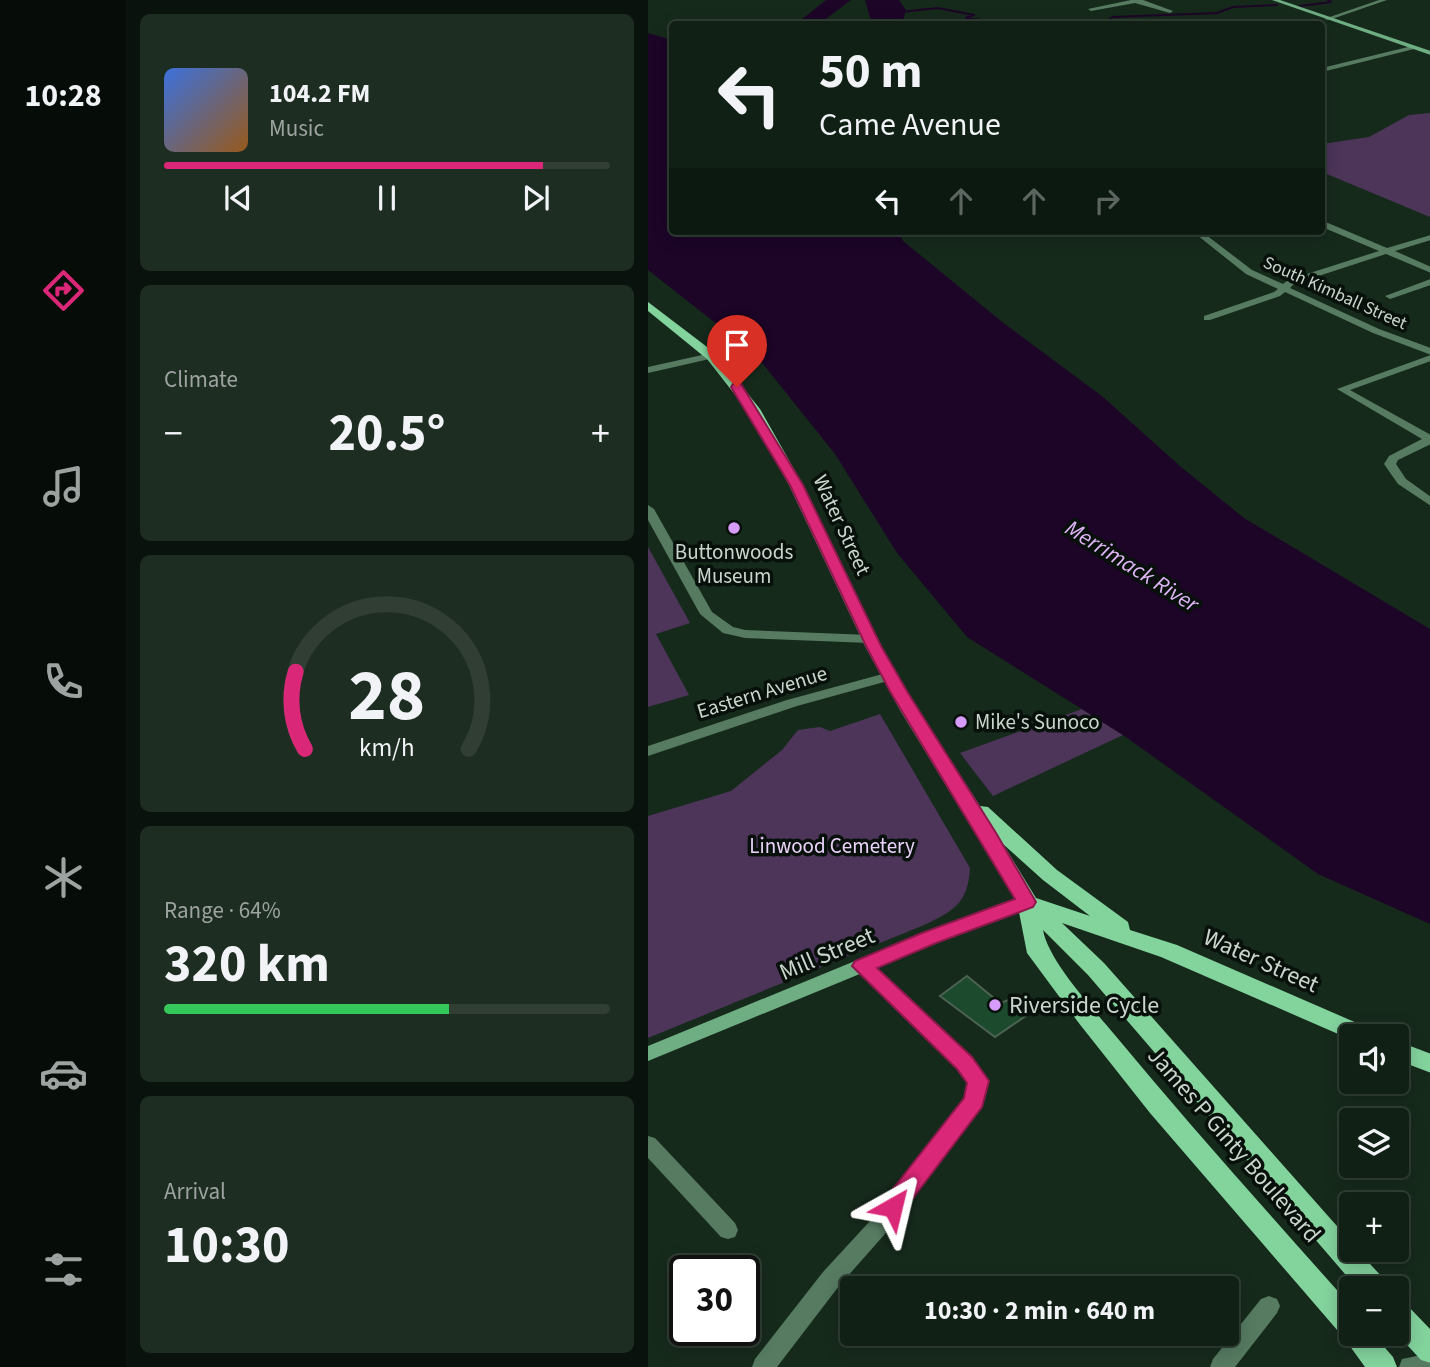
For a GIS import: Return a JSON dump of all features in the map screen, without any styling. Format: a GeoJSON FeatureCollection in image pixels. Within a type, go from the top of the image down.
{"type":"FeatureCollection","features":[{"type":"Feature","properties":{"kind":"main road"},"geometry":{"type":"LineString","coordinates":[[1275,0],[1430,54]]}},
{"type":"Feature","properties":{"kind":"main road","name":"Water Street"},"geometry":{"type":"LineString","coordinates":[[648,305],[711,356],[737,387],[782,459],[890,676],[1027,902],[1134,939],[1339,1025]]}},
{"type":"Feature","properties":{"kind":"main road","name":"Water Street"},"geometry":{"type":"LineString","coordinates":[[959,791],[1050,875],[1134,939]]}},
{"type":"Feature","properties":{"kind":"main road","name":"Mill Street"},"geometry":{"type":"LineString","coordinates":[[648,1054],[929,938],[1027,902]]}},
{"type":"Feature","properties":{"kind":"main road","name":"James P Ginty Boulevard"},"geometry":{"type":"LineString","coordinates":[[1027,902],[1095,969],[1364,1276]]}},
{"type":"Feature","properties":{"kind":"main road","name":"James P Ginty Boulevard"},"geometry":{"type":"LineString","coordinates":[[1027,902],[1035,947],[1086,1016],[1159,1106],[1339,1313]]}},
{"type":"Feature","properties":{"kind":"main road"},"geometry":{"type":"LineString","coordinates":[[1409,1055],[1430,1064]]}},
{"type":"Feature","properties":{"kind":"main road"},"geometry":{"type":"LineString","coordinates":[[1409,1327],[1430,1350]]}},
{"type":"Feature","properties":{"kind":"main road"},"geometry":{"type":"LineString","coordinates":[[1366,1346],[1383,1367]]}},
{"type":"Feature","properties":{"kind":"street"},"geometry":{"type":"LineString","coordinates":[[1327,19],[1384,0]]}},
{"type":"Feature","properties":{"kind":"street"},"geometry":{"type":"LineString","coordinates":[[1091,9],[1137,1],[1170,11]]}},
{"type":"Feature","properties":{"kind":"street"},"geometry":{"type":"LineString","coordinates":[[1325,69],[1412,48]]}},
{"type":"Feature","properties":{"kind":"street"},"geometry":{"type":"LineString","coordinates":[[1325,225],[1430,270]]}},
{"type":"Feature","properties":{"kind":"street","name":"South Kimball Street"},"geometry":{"type":"LineString","coordinates":[[1201,235],[1249,272],[1430,355]]}},
{"type":"Feature","properties":{"kind":"street"},"geometry":{"type":"LineString","coordinates":[[1207,318],[1277,294],[1291,282],[1389,253],[1430,237]]}},
{"type":"Feature","properties":{"kind":"street"},"geometry":{"type":"LineString","coordinates":[[1390,296],[1430,282]]}},
{"type":"Feature","properties":{"kind":"street"},"geometry":{"type":"LineString","coordinates":[[1430,355],[1342,389],[1430,439]]}},
{"type":"Feature","properties":{"kind":"street"},"geometry":{"type":"LineString","coordinates":[[648,370],[711,356]]}},
{"type":"Feature","properties":{"kind":"street"},"geometry":{"type":"LineString","coordinates":[[1430,439],[1393,457],[1390,464],[1394,473],[1430,503]]}},
{"type":"Feature","properties":{"kind":"street"},"geometry":{"type":"LineString","coordinates":[[648,509],[707,614],[717,624],[745,634],[870,639]]}},
{"type":"Feature","properties":{"kind":"street","name":"Eastern Avenue"},"geometry":{"type":"LineString","coordinates":[[648,751],[792,703],[890,676]]}},
{"type":"Feature","properties":{"kind":"street"},"geometry":{"type":"LineString","coordinates":[[763,1367],[831,1279],[877,1228],[974,1101],[978,1081],[965,1063],[862,966]]}},
{"type":"Feature","properties":{"kind":"street"},"geometry":{"type":"LineString","coordinates":[[648,1144],[728,1230]]}},
{"type":"Feature","properties":{"kind":"street"},"geometry":{"type":"LineString","coordinates":[[1221,1367],[1269,1306]]}},
{"type":"Feature","properties":{"kind":"street"},"geometry":{"type":"LineString","coordinates":[[1410,1367],[1430,1364]]}},
{"type":"Feature","properties":{"kind":"green space"},"geometry":{"type":"Polygon","coordinates":[[[1430,113],[1430,217],[1325,173],[1325,144],[1369,137],[1409,115],[1430,113]]]}},
{"type":"Feature","properties":{"kind":"green space"},"geometry":{"type":"Polygon","coordinates":[[[648,547],[690,623],[656,634],[689,695],[648,707],[648,547]]]}},
{"type":"Feature","properties":{"kind":"green space"},"geometry":{"type":"Polygon","coordinates":[[[1082,709],[1123,735],[993,796],[960,753],[1082,709]]]}},
{"type":"Feature","properties":{"kind":"green space","name":"Linwood Cemetery"},"geometry":{"type":"Polygon","coordinates":[[[880,714],[970,868],[966,890],[958,904],[924,925],[648,1038],[648,816],[731,791],[782,750],[798,730],[820,727],[830,731],[880,714]]]}},
{"type":"Feature","properties":{"kind":"water"},"geometry":{"type":"Polygon","coordinates":[[[826,0],[851,0],[823,21],[800,21],[826,0]]]}},
{"type":"Feature","properties":{"kind":"water"},"geometry":{"type":"Polygon","coordinates":[[[865,0],[899,0],[906,10],[903,21],[871,21],[865,0]]]}},
{"type":"Feature","properties":{"kind":"water","name":"Merrimack River"},"geometry":{"type":"Polygon","coordinates":[[[648,33],[669,39],[669,235],[901,235],[903,241],[1001,321],[1103,397],[1181,467],[1244,518],[1430,629],[1430,924],[1318,874],[1123,735],[967,637],[897,553],[835,454],[755,354],[648,270],[648,33]]]}},
{"type":"Feature","properties":{"kind":"building","name":"Riverside Cycle"},"geometry":{"type":"Polygon","coordinates":[[[967,976],[1000,1003],[1026,994],[1039,1007],[995,1037],[940,996],[967,976]]]}},
{"type":"Feature","properties":{"kind":"waterway"},"geometry":{"type":"LineString","coordinates":[[1300,6],[1331,2],[1328,0]]}},
{"type":"Feature","properties":{"kind":"waterway"},"geometry":{"type":"LineString","coordinates":[[1106,21],[1113,17],[1217,13],[1233,7],[1277,5]]}},
{"type":"Feature","properties":{"kind":"waterway"},"geometry":{"type":"LineString","coordinates":[[901,12],[938,8],[974,15],[966,18],[990,21]]}},
{"type":"Feature","properties":{"kind":"place","name":"Buttonwoods Museum"},"geometry":{"type":"Point","coordinates":[734,528]}},
{"type":"Feature","properties":{"kind":"place","name":"Mike's Sunoco"},"geometry":{"type":"Point","coordinates":[961,722]}},
{"type":"Feature","properties":{"kind":"place","name":"Riverside Cycle"},"geometry":{"type":"Point","coordinates":[995,1005]}},
{"type":"Feature","properties":{"kind":"route"},"geometry":{"type":"LineString","coordinates":[[737,387],[753,409],[796,485],[873,646],[899,693],[1027,902],[862,966],[965,1063],[978,1081],[974,1101],[893,1207]]}}]}
